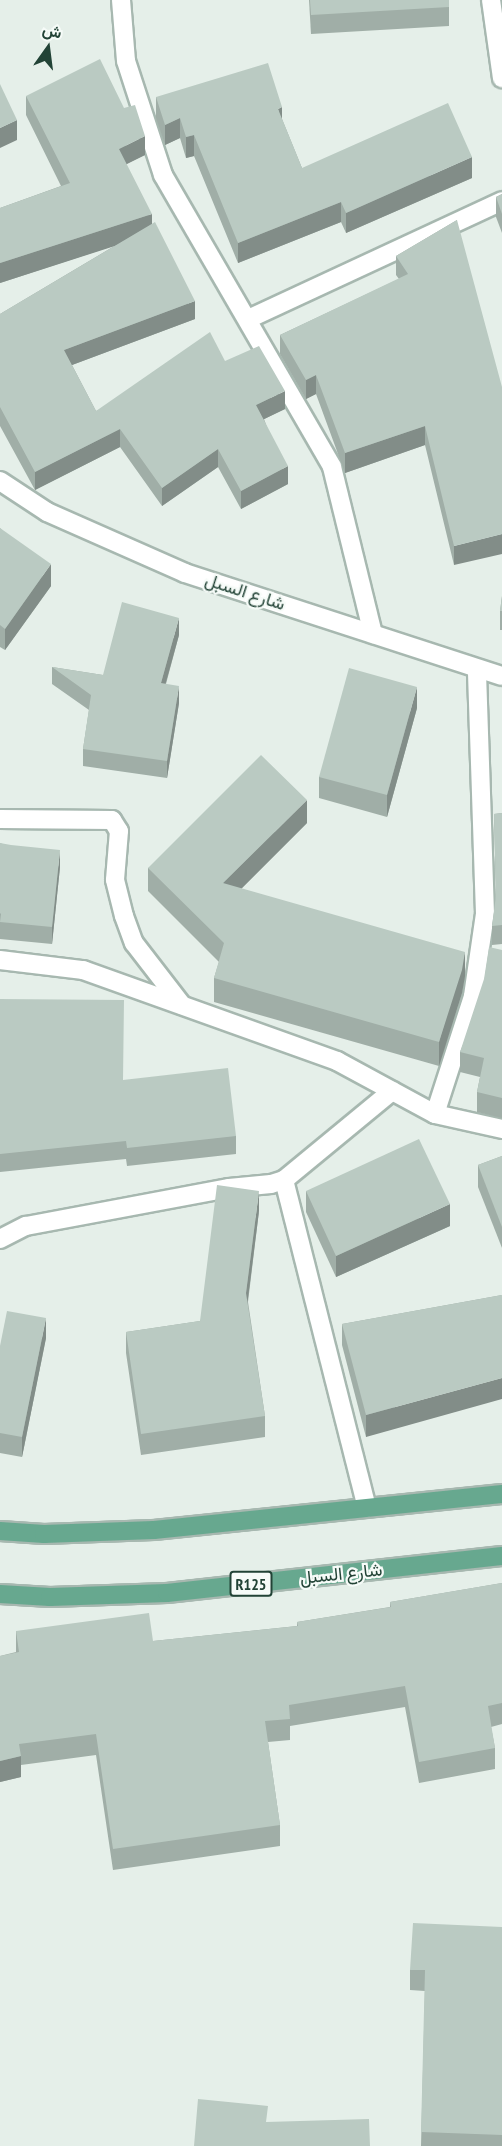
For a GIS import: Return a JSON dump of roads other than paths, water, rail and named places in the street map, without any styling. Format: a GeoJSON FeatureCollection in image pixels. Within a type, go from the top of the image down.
{"type":"FeatureCollection","features":[{"type":"Feature","properties":{"kind":"main road"},"geometry":{"type":"LineString","coordinates":[[0,1531],[44,1534],[154,1530],[502,1494]]}},
{"type":"Feature","properties":{"kind":"main road","name":"شارع السبل"},"geometry":{"type":"LineString","coordinates":[[0,1594],[50,1597],[168,1593],[502,1556]]}},
{"type":"Feature","properties":{"kind":"street"},"geometry":{"type":"LineString","coordinates":[[121,0],[126,61],[163,175],[332,467],[373,634]]}},
{"type":"Feature","properties":{"kind":"street"},"geometry":{"type":"LineString","coordinates":[[491,0],[502,78]]}},
{"type":"Feature","properties":{"kind":"street"},"geometry":{"type":"LineString","coordinates":[[248,319],[502,201]]}},
{"type":"Feature","properties":{"kind":"street","name":"شارع السبل"},"geometry":{"type":"LineString","coordinates":[[0,481],[46,512],[185,573],[502,676]]}},
{"type":"Feature","properties":{"kind":"street"},"geometry":{"type":"LineString","coordinates":[[435,1114],[473,996],[485,914],[477,669]]}},
{"type":"Feature","properties":{"kind":"street"},"geometry":{"type":"LineString","coordinates":[[0,819],[112,820],[119,831],[115,880],[134,943],[182,1005]]}},
{"type":"Feature","properties":{"kind":"street"},"geometry":{"type":"LineString","coordinates":[[0,960],[83,970],[337,1061],[435,1114],[502,1129]]}},
{"type":"Feature","properties":{"kind":"street"},"geometry":{"type":"LineString","coordinates":[[0,1239],[26,1226],[229,1188],[272,1184],[284,1180],[392,1091]]}},
{"type":"Feature","properties":{"kind":"street"},"geometry":{"type":"LineString","coordinates":[[284,1180],[367,1508]]}}]}
